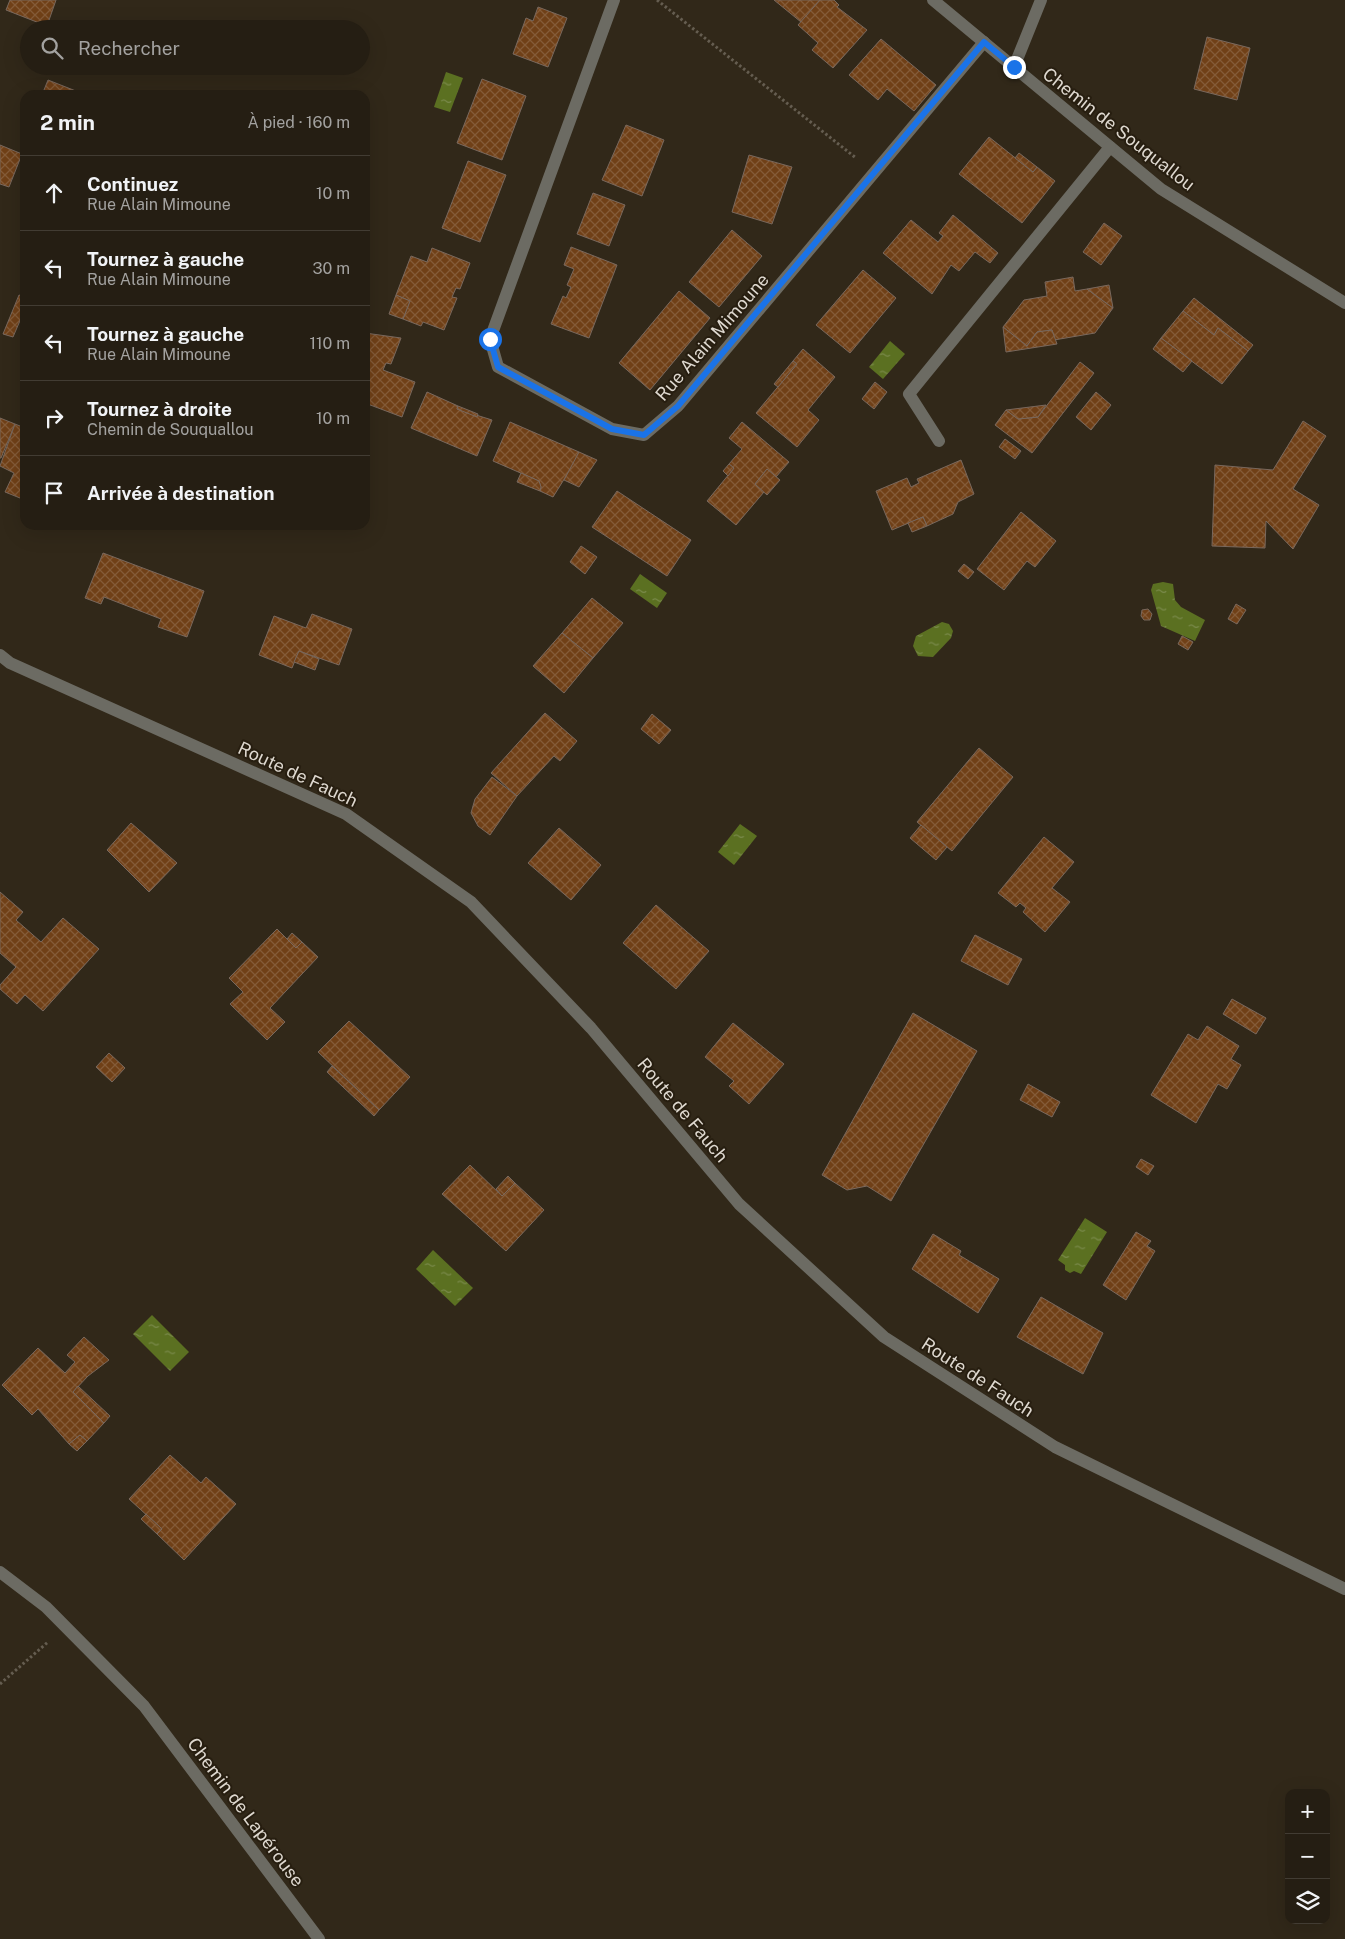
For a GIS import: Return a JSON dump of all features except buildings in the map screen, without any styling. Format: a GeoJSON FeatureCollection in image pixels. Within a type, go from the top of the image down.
{"type":"FeatureCollection","features":[{"type":"Feature","properties":{"kind":"street","name":"Rue Alain Mimoune"},"geometry":{"type":"LineString","coordinates":[[614,0],[490,339],[498,367],[612,429],[644,435],[678,406],[984,42]]}},
{"type":"Feature","properties":{"kind":"street","name":"Chemin de Souquallou"},"geometry":{"type":"LineString","coordinates":[[933,0],[1161,189],[1345,303]]}},
{"type":"Feature","properties":{"kind":"street"},"geometry":{"type":"LineString","coordinates":[[1014,67],[1041,0]]}},
{"type":"Feature","properties":{"kind":"street"},"geometry":{"type":"LineString","coordinates":[[939,441],[909,394],[1110,147]]}},
{"type":"Feature","properties":{"kind":"street","name":"Route de Fauch"},"geometry":{"type":"LineString","coordinates":[[0,655],[10,662],[346,814],[471,902],[591,1028],[739,1204],[884,1338],[1055,1447],[1345,1589]]}},
{"type":"Feature","properties":{"kind":"street","name":"Chemin de Lapérouse"},"geometry":{"type":"LineString","coordinates":[[0,1572],[46,1607],[144,1706],[319,1939]]}},
{"type":"Feature","properties":{"kind":"path"},"geometry":{"type":"LineString","coordinates":[[657,0],[874,173]]}},
{"type":"Feature","properties":{"kind":"path"},"geometry":{"type":"LineString","coordinates":[[0,1684],[66,1627]]}},
{"type":"Feature","properties":{"kind":"water"},"geometry":{"type":"Polygon","coordinates":[[[446,72],[463,78],[450,112],[434,107],[446,72]]]}},
{"type":"Feature","properties":{"kind":"water"},"geometry":{"type":"Polygon","coordinates":[[[890,341],[905,354],[883,379],[869,367],[890,341]]]}},
{"type":"Feature","properties":{"kind":"water"},"geometry":{"type":"Polygon","coordinates":[[[640,574],[667,593],[657,608],[630,589],[640,574]]]}},
{"type":"Feature","properties":{"kind":"water"},"geometry":{"type":"Polygon","coordinates":[[[1163,582],[1173,584],[1175,600],[1181,607],[1205,620],[1195,641],[1161,626],[1151,590],[1153,584],[1163,582]]]}},
{"type":"Feature","properties":{"kind":"water"},"geometry":{"type":"Polygon","coordinates":[[[942,622],[949,624],[953,631],[951,638],[933,657],[918,656],[913,646],[916,636],[942,622]]]}},
{"type":"Feature","properties":{"kind":"water"},"geometry":{"type":"Polygon","coordinates":[[[740,824],[757,836],[734,865],[718,852],[740,824]]]}},
{"type":"Feature","properties":{"kind":"water"},"geometry":{"type":"Polygon","coordinates":[[[1085,1218],[1107,1232],[1081,1274],[1074,1271],[1070,1273],[1065,1270],[1065,1265],[1058,1260],[1085,1218]]]}},
{"type":"Feature","properties":{"kind":"water"},"geometry":{"type":"Polygon","coordinates":[[[433,1250],[473,1288],[455,1306],[416,1269],[433,1250]]]}},
{"type":"Feature","properties":{"kind":"water"},"geometry":{"type":"Polygon","coordinates":[[[152,1315],[189,1352],[170,1371],[133,1334],[152,1315]]]}},
{"type":"Feature","properties":{"kind":"route"},"geometry":{"type":"LineString","coordinates":[[490,339],[498,367],[612,429],[644,435],[678,406],[984,42],[1014,67]]}}]}
